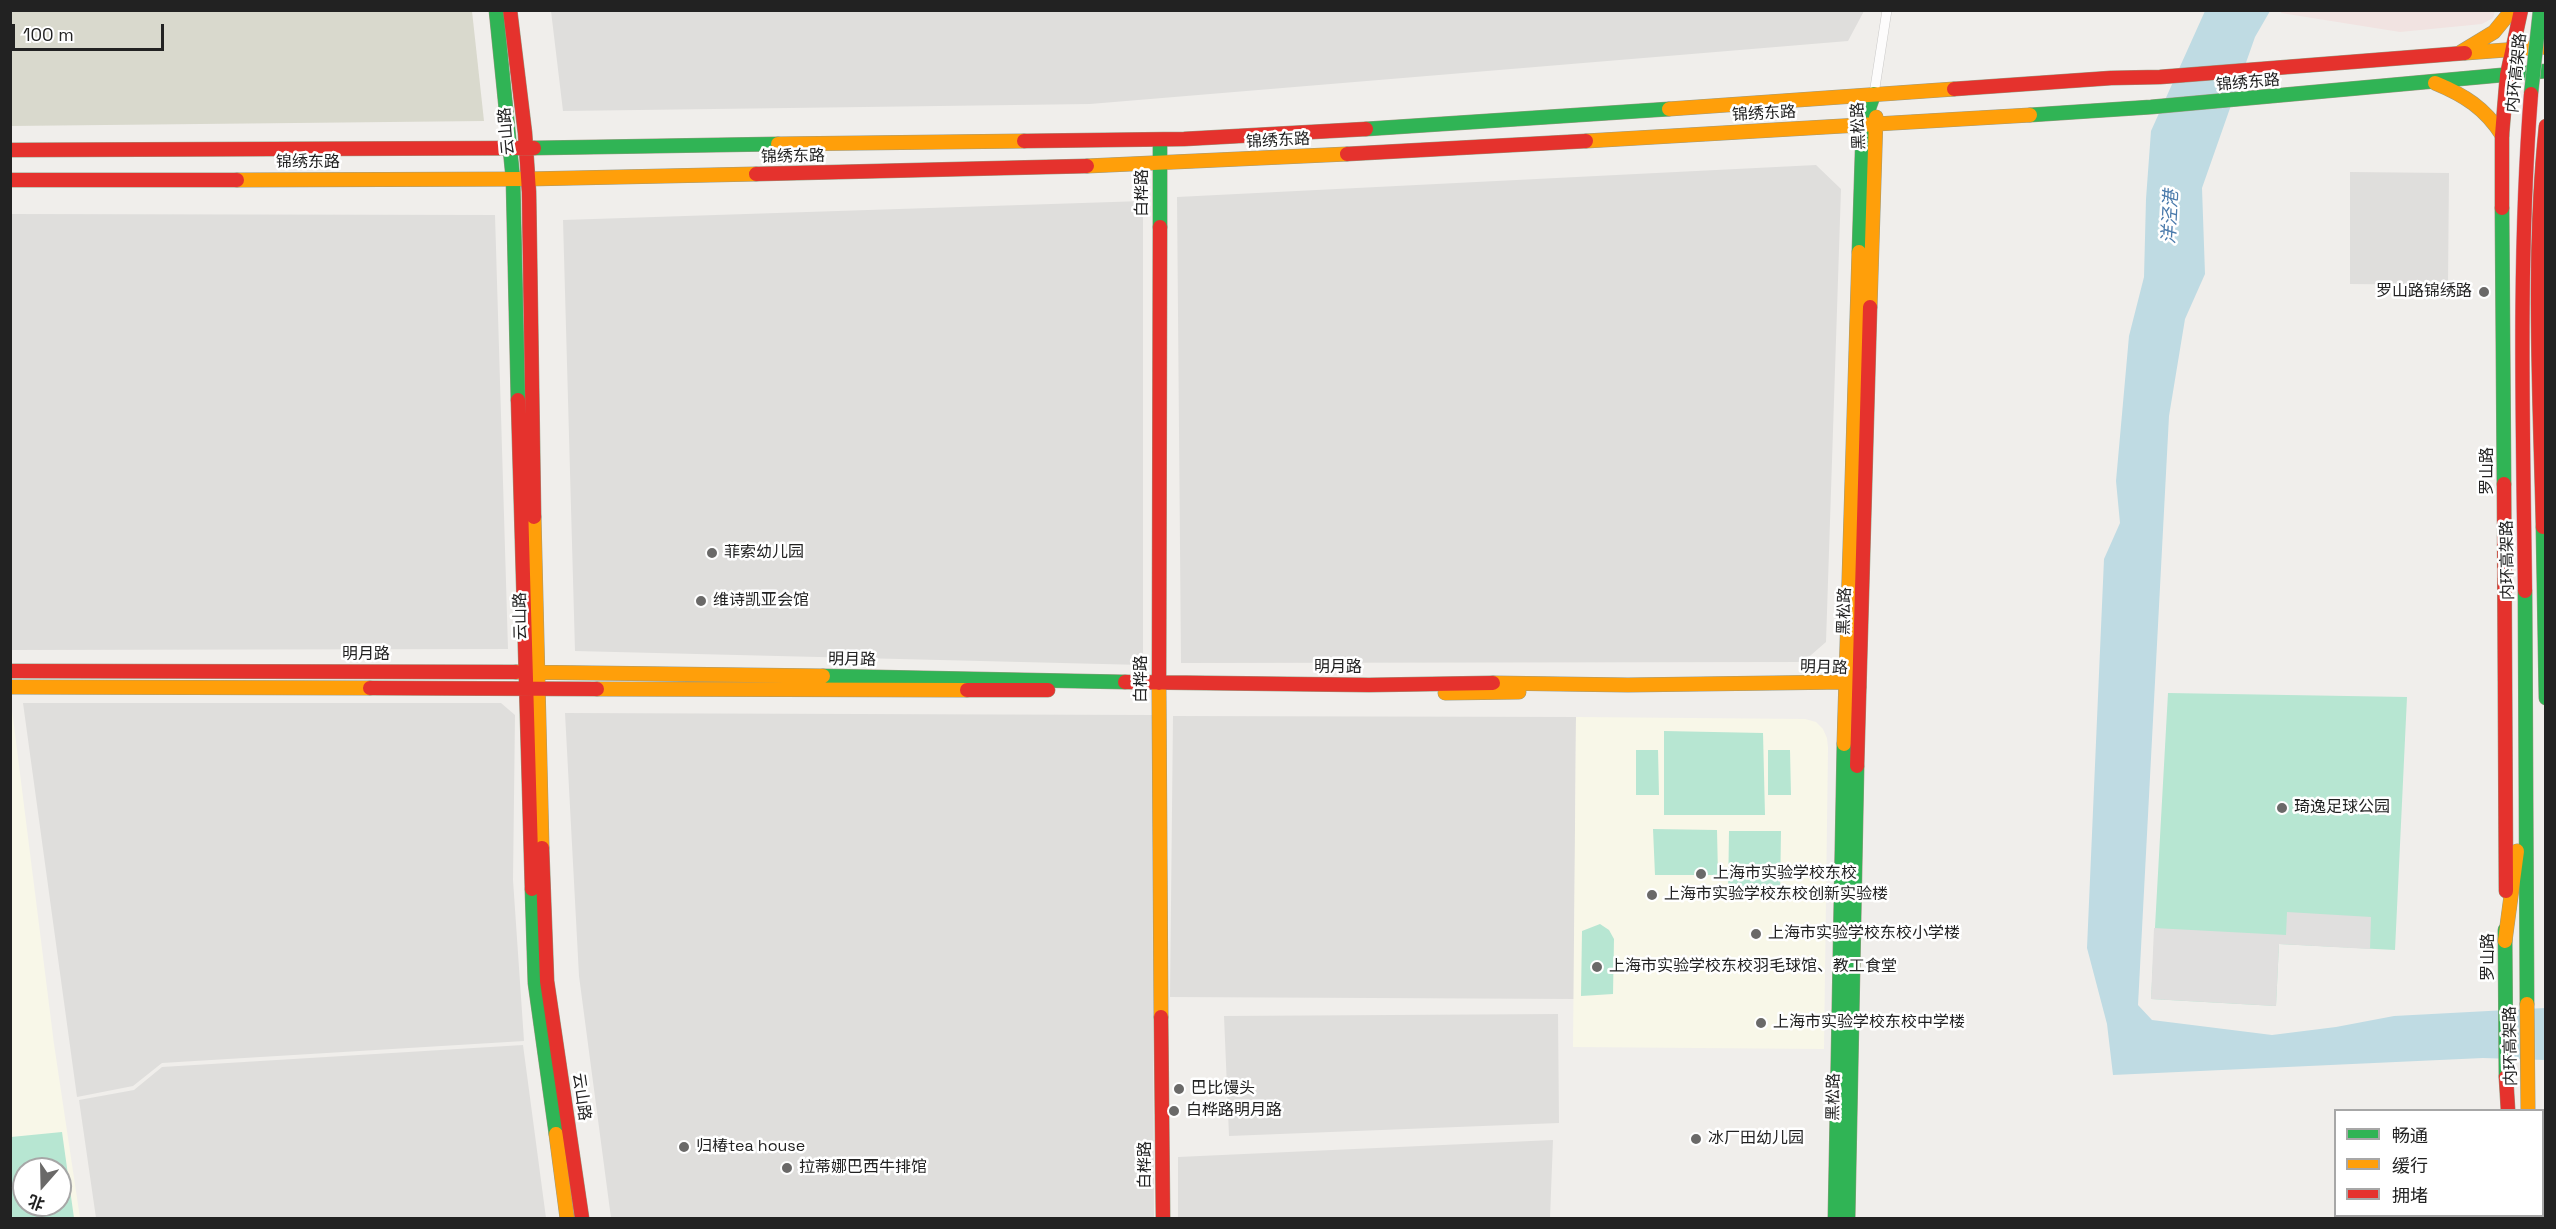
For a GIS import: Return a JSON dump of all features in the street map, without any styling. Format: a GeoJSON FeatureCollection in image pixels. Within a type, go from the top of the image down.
{"type":"FeatureCollection","features":[{"type":"Feature","properties":{"kind":"main road","name":"云山路"},"geometry":{"type":"LineString","coordinates":[[496,10],[511,147],[520,179]]}},
{"type":"Feature","properties":{"kind":"main road","name":"云山路"},"geometry":{"type":"LineString","coordinates":[[510,10],[526,147],[520,179],[532,672],[536,983],[567,1218]]}},
{"type":"Feature","properties":{"kind":"main road"},"geometry":{"type":"LineString","coordinates":[[2458,54],[2494,32],[2512,10]]}},
{"type":"Feature","properties":{"kind":"main road","name":"罗山路"},"geometry":{"type":"LineString","coordinates":[[2507,1109],[2502,135],[2507,75],[2521,10]]}},
{"type":"Feature","properties":{"kind":"main road","name":"内环高架路"},"geometry":{"type":"LineString","coordinates":[[2528,1109],[2523,218],[2529,117],[2540,10]]}},
{"type":"Feature","properties":{"kind":"main road","name":"锦绣东路"},"geometry":{"type":"LineString","coordinates":[[10,150],[1160,140],[1305,134],[2111,78],[2160,77],[2251,68],[2546,47]]}},
{"type":"Feature","properties":{"kind":"main road","name":"锦绣东路"},"geometry":{"type":"LineString","coordinates":[[10,180],[520,179],[1159,164],[1870,125],[2151,107],[2546,71]]}},
{"type":"Feature","properties":{"kind":"main road"},"geometry":{"type":"LineString","coordinates":[[2433,82],[2477,102],[2495,122],[2502,135]]}},
{"type":"Feature","properties":{"kind":"main road"},"geometry":{"type":"LineString","coordinates":[[1835,1218],[1845,686],[1870,125],[1874,94]]}},
{"type":"Feature","properties":{"kind":"main road","name":"黑松路"},"geometry":{"type":"LineString","coordinates":[[1848,1218],[1870,125]]}},
{"type":"Feature","properties":{"kind":"main road","name":"内环高架路"},"geometry":{"type":"LineString","coordinates":[[2546,126],[2540,185],[2538,269],[2546,698]]}},
{"type":"Feature","properties":{"kind":"main road","name":"白桦路"},"geometry":{"type":"LineString","coordinates":[[1160,140],[1159,687],[1163,1218]]}},
{"type":"Feature","properties":{"kind":"main road","name":"明月路"},"geometry":{"type":"LineString","coordinates":[[10,671],[532,672],[1404,693],[1859,687]]}},
{"type":"Feature","properties":{"kind":"main road","name":"明月路"},"geometry":{"type":"LineString","coordinates":[[10,687],[531,690],[1159,687]]}},
{"type":"Feature","properties":{"kind":"main road","name":"云山路"},"geometry":{"type":"LineString","coordinates":[[531,690],[547,981],[582,1218]]}},
{"type":"Feature","properties":{"kind":"main road"},"geometry":{"type":"LineString","coordinates":[[2505,941],[2526,785]]}},
{"type":"Feature","properties":{"kind":"street","name":"黑松路"},"geometry":{"type":"LineString","coordinates":[[1874,94],[1887,10]]}},
{"type":"Feature","properties":{"kind":"shaded area"},"geometry":{"type":"Polygon","coordinates":[[[551,10],[1864,11],[1848,41],[1090,104],[563,111],[551,10]]]}},
{"type":"Feature","properties":{"kind":"shaded area"},"geometry":{"type":"Polygon","coordinates":[[[2282,10],[2495,11],[2493,18],[2482,24],[2400,32],[2281,13],[2282,10]]]}},
{"type":"Feature","properties":{"kind":"shaded area"},"geometry":{"type":"Polygon","coordinates":[[[10,11],[472,11],[484,121],[11,126],[10,11]]]}},
{"type":"Feature","properties":{"kind":"shaded area"},"geometry":{"type":"Polygon","coordinates":[[[1816,165],[1841,189],[1826,642],[1803,662],[1181,663],[1177,197],[1816,165]]]}},
{"type":"Feature","properties":{"kind":"shaded area"},"geometry":{"type":"Polygon","coordinates":[[[2350,172],[2449,173],[2448,285],[2350,284],[2350,172]]]}},
{"type":"Feature","properties":{"kind":"shaded area"},"geometry":{"type":"Polygon","coordinates":[[[1143,201],[1143,665],[575,651],[563,220],[1143,201]]]}},
{"type":"Feature","properties":{"kind":"shaded area"},"geometry":{"type":"Polygon","coordinates":[[[11,214],[495,215],[508,649],[11,650],[11,214]]]}},
{"type":"Feature","properties":{"kind":"shaded area"},"geometry":{"type":"Polygon","coordinates":[[[11,702],[54,1044],[71,1157],[12,1157],[12,1217],[72,1217],[72,1164],[80,1218],[11,1218],[11,702]]]}},
{"type":"Feature","properties":{"kind":"shaded area"},"geometry":{"type":"Polygon","coordinates":[[[23,703],[501,703],[515,715],[513,880],[524,1041],[162,1063],[133,1086],[77,1097],[23,703]]]}},
{"type":"Feature","properties":{"kind":"shaded area"},"geometry":{"type":"Polygon","coordinates":[[[565,713],[1152,715],[1154,1218],[611,1218],[579,976],[565,713]]]}},
{"type":"Feature","properties":{"kind":"shaded area"},"geometry":{"type":"Polygon","coordinates":[[[1173,716],[1576,717],[1574,999],[1170,997],[1173,716]]]}},
{"type":"Feature","properties":{"kind":"shaded area","name":"上海市实验学校东校"},"geometry":{"type":"Polygon","coordinates":[[[1576,717],[1805,719],[1816,722],[1823,729],[1828,748],[1824,1049],[1573,1047],[1576,717]]]}},
{"type":"Feature","properties":{"kind":"shaded area"},"geometry":{"type":"Polygon","coordinates":[[[2287,912],[2371,917],[2370,949],[2279,944],[2276,1006],[2151,999],[2154,928],[2286,935],[2287,912]]]}},
{"type":"Feature","properties":{"kind":"shaded area"},"geometry":{"type":"Polygon","coordinates":[[[1558,1014],[1559,1123],[1229,1136],[1224,1016],[1558,1014]]]}},
{"type":"Feature","properties":{"kind":"shaded area"},"geometry":{"type":"Polygon","coordinates":[[[523,1045],[546,1218],[96,1218],[79,1100],[134,1090],[162,1067],[523,1045]]]}},
{"type":"Feature","properties":{"kind":"shaded area"},"geometry":{"type":"Polygon","coordinates":[[[1553,1140],[1550,1218],[1178,1218],[1178,1157],[1553,1140]]]}},
{"type":"Feature","properties":{"kind":"green space","name":"琦逸足球公园"},"geometry":{"type":"Polygon","coordinates":[[[2168,693],[2407,697],[2395,950],[2279,944],[2276,1006],[2151,999],[2168,693]]]}},
{"type":"Feature","properties":{"kind":"green space"},"geometry":{"type":"Polygon","coordinates":[[[1664,731],[1763,733],[1765,815],[1664,815],[1664,731]]]}},
{"type":"Feature","properties":{"kind":"green space"},"geometry":{"type":"Polygon","coordinates":[[[1636,750],[1658,750],[1659,795],[1636,795],[1636,750]]]}},
{"type":"Feature","properties":{"kind":"green space"},"geometry":{"type":"Polygon","coordinates":[[[1768,750],[1790,750],[1791,795],[1768,795],[1768,750]]]}},
{"type":"Feature","properties":{"kind":"green space"},"geometry":{"type":"Polygon","coordinates":[[[1653,829],[1717,830],[1718,875],[1655,875],[1653,829]]]}},
{"type":"Feature","properties":{"kind":"green space"},"geometry":{"type":"Polygon","coordinates":[[[1729,831],[1781,831],[1780,899],[1728,898],[1729,831]]]}},
{"type":"Feature","properties":{"kind":"green space","name":"上海市实验学校东校羽毛球馆、教工食堂"},"geometry":{"type":"Polygon","coordinates":[[[1600,924],[1609,930],[1614,939],[1613,994],[1581,996],[1582,931],[1600,924]]]}},
{"type":"Feature","properties":{"kind":"green space"},"geometry":{"type":"Polygon","coordinates":[[[62,1132],[65,1157],[12,1157],[12,1217],[72,1217],[72,1204],[74,1218],[11,1218],[11,1137],[62,1132]]]}},
{"type":"Feature","properties":{"kind":"water","name":"洋泾港"},"geometry":{"type":"Polygon","coordinates":[[[2205,11],[2270,11],[2255,37],[2202,188],[2205,274],[2185,319],[2169,416],[2138,1005],[2152,1020],[2272,1035],[2336,1027],[2394,1016],[2545,1008],[2545,1060],[2483,1058],[2113,1075],[2107,1024],[2087,948],[2104,559],[2120,523],[2116,481],[2129,336],[2144,277],[2151,131],[2205,11]]]}},
{"type":"Feature","properties":{"kind":"traffic: fast"},"geometry":{"type":"LineString","coordinates":[[496,10],[513,179],[518,400]]}},
{"type":"Feature","properties":{"kind":"traffic: fast"},"geometry":{"type":"LineString","coordinates":[[2531,94],[2540,10]]}},
{"type":"Feature","properties":{"kind":"traffic: fast"},"geometry":{"type":"LineString","coordinates":[[2030,115],[2151,107],[2546,71]]}},
{"type":"Feature","properties":{"kind":"traffic: fast"},"geometry":{"type":"LineString","coordinates":[[1859,252],[1863,125],[1874,94]]}},
{"type":"Feature","properties":{"kind":"traffic: fast"},"geometry":{"type":"LineString","coordinates":[[1366,129],[1669,109]]}},
{"type":"Feature","properties":{"kind":"traffic: fast"},"geometry":{"type":"LineString","coordinates":[[1160,140],[1160,227]]}},
{"type":"Feature","properties":{"kind":"traffic: fast"},"geometry":{"type":"LineString","coordinates":[[534,148],[778,144]]}},
{"type":"Feature","properties":{"kind":"traffic: fast"},"geometry":{"type":"LineString","coordinates":[[2502,208],[2504,484]]}},
{"type":"Feature","properties":{"kind":"traffic: fast"},"geometry":{"type":"LineString","coordinates":[[2543,527],[2546,698]]}},
{"type":"Feature","properties":{"kind":"traffic: fast"},"geometry":{"type":"LineString","coordinates":[[2525,591],[2527,1004]]}},
{"type":"Feature","properties":{"kind":"traffic: fast"},"geometry":{"type":"LineString","coordinates":[[823,676],[1125,682]]}},
{"type":"Feature","properties":{"kind":"traffic: fast"},"geometry":{"type":"LineString","coordinates":[[1835,1218],[1844,744]]}},
{"type":"Feature","properties":{"kind":"traffic: fast"},"geometry":{"type":"LineString","coordinates":[[1848,1218],[1857,766]]}},
{"type":"Feature","properties":{"kind":"traffic: fast"},"geometry":{"type":"LineString","coordinates":[[532,889],[535,983],[556,1134]]}},
{"type":"Feature","properties":{"kind":"traffic: fast"},"geometry":{"type":"LineString","coordinates":[[2505,930],[2506,1077]]}},
{"type":"Feature","properties":{"kind":"traffic: slow"},"geometry":{"type":"LineString","coordinates":[[2461,52],[2494,32],[2512,10]]}},
{"type":"Feature","properties":{"kind":"traffic: slow"},"geometry":{"type":"LineString","coordinates":[[2465,53],[2546,47]]}},
{"type":"Feature","properties":{"kind":"traffic: slow"},"geometry":{"type":"LineString","coordinates":[[2435,83],[2473,103],[2502,135]]}},
{"type":"Feature","properties":{"kind":"traffic: slow"},"geometry":{"type":"LineString","coordinates":[[1669,109],[1954,89]]}},
{"type":"Feature","properties":{"kind":"traffic: slow"},"geometry":{"type":"LineString","coordinates":[[1586,141],[2030,115]]}},
{"type":"Feature","properties":{"kind":"traffic: slow"},"geometry":{"type":"LineString","coordinates":[[1870,307],[1876,117]]}},
{"type":"Feature","properties":{"kind":"traffic: slow"},"geometry":{"type":"LineString","coordinates":[[778,144],[1024,141]]}},
{"type":"Feature","properties":{"kind":"traffic: slow"},"geometry":{"type":"LineString","coordinates":[[1087,166],[1347,154]]}},
{"type":"Feature","properties":{"kind":"traffic: slow"},"geometry":{"type":"LineString","coordinates":[[237,180],[528,179],[756,174]]}},
{"type":"Feature","properties":{"kind":"traffic: slow"},"geometry":{"type":"LineString","coordinates":[[1844,744],[1859,252]]}},
{"type":"Feature","properties":{"kind":"traffic: slow"},"geometry":{"type":"LineString","coordinates":[[534,517],[542,848]]}},
{"type":"Feature","properties":{"kind":"traffic: slow"},"geometry":{"type":"LineString","coordinates":[[516,672],[823,676]]}},
{"type":"Feature","properties":{"kind":"traffic: slow"},"geometry":{"type":"LineString","coordinates":[[1493,683],[1628,685],[1845,682],[1859,687]]}},
{"type":"Feature","properties":{"kind":"traffic: slow"},"geometry":{"type":"LineString","coordinates":[[10,687],[370,688]]}},
{"type":"Feature","properties":{"kind":"traffic: slow"},"geometry":{"type":"LineString","coordinates":[[597,689],[967,690]]}},
{"type":"Feature","properties":{"kind":"traffic: slow"},"geometry":{"type":"LineString","coordinates":[[1159,690],[1161,1017]]}},
{"type":"Feature","properties":{"kind":"traffic: slow"},"geometry":{"type":"LineString","coordinates":[[1445,693],[1519,692]]}},
{"type":"Feature","properties":{"kind":"traffic: slow"},"geometry":{"type":"LineString","coordinates":[[2505,941],[2517,851]]}},
{"type":"Feature","properties":{"kind":"traffic: slow"},"geometry":{"type":"LineString","coordinates":[[2527,1004],[2528,1109]]}},
{"type":"Feature","properties":{"kind":"traffic: slow"},"geometry":{"type":"LineString","coordinates":[[556,1134],[567,1218]]}},
{"type":"Feature","properties":{"kind":"traffic: jam"},"geometry":{"type":"LineString","coordinates":[[510,10],[525,133],[529,192],[534,517]]}},
{"type":"Feature","properties":{"kind":"traffic: jam"},"geometry":{"type":"LineString","coordinates":[[2502,208],[2502,135],[2507,75],[2521,10]]}},
{"type":"Feature","properties":{"kind":"traffic: jam"},"geometry":{"type":"LineString","coordinates":[[1954,89],[2111,78],[2160,77],[2465,53]]}},
{"type":"Feature","properties":{"kind":"traffic: jam"},"geometry":{"type":"LineString","coordinates":[[2525,591],[2523,280],[2531,94]]}},
{"type":"Feature","properties":{"kind":"traffic: jam"},"geometry":{"type":"LineString","coordinates":[[2543,527],[2538,276],[2546,126]]}},
{"type":"Feature","properties":{"kind":"traffic: jam"},"geometry":{"type":"LineString","coordinates":[[1024,141],[1184,139],[1366,129]]}},
{"type":"Feature","properties":{"kind":"traffic: jam"},"geometry":{"type":"LineString","coordinates":[[1347,154],[1586,141]]}},
{"type":"Feature","properties":{"kind":"traffic: jam"},"geometry":{"type":"LineString","coordinates":[[10,150],[534,148]]}},
{"type":"Feature","properties":{"kind":"traffic: jam"},"geometry":{"type":"LineString","coordinates":[[756,174],[1087,166]]}},
{"type":"Feature","properties":{"kind":"traffic: jam"},"geometry":{"type":"LineString","coordinates":[[10,180],[237,180]]}},
{"type":"Feature","properties":{"kind":"traffic: jam"},"geometry":{"type":"LineString","coordinates":[[1159,683],[1160,227]]}},
{"type":"Feature","properties":{"kind":"traffic: jam"},"geometry":{"type":"LineString","coordinates":[[1857,766],[1870,307]]}},
{"type":"Feature","properties":{"kind":"traffic: jam"},"geometry":{"type":"LineString","coordinates":[[518,400],[532,889]]}},
{"type":"Feature","properties":{"kind":"traffic: jam"},"geometry":{"type":"LineString","coordinates":[[2504,484],[2506,891]]}},
{"type":"Feature","properties":{"kind":"traffic: jam"},"geometry":{"type":"LineString","coordinates":[[10,671],[516,672]]}},
{"type":"Feature","properties":{"kind":"traffic: jam"},"geometry":{"type":"LineString","coordinates":[[1125,682],[1369,685],[1493,683]]}},
{"type":"Feature","properties":{"kind":"traffic: jam"},"geometry":{"type":"LineString","coordinates":[[370,688],[597,689]]}},
{"type":"Feature","properties":{"kind":"traffic: jam"},"geometry":{"type":"LineString","coordinates":[[967,690],[1048,690]]}},
{"type":"Feature","properties":{"kind":"traffic: jam"},"geometry":{"type":"LineString","coordinates":[[542,848],[547,981],[582,1218]]}},
{"type":"Feature","properties":{"kind":"traffic: jam"},"geometry":{"type":"LineString","coordinates":[[1161,1017],[1163,1218]]}},
{"type":"Feature","properties":{"kind":"traffic: jam"},"geometry":{"type":"LineString","coordinates":[[2506,1077],[2508,1109]]}},
{"type":"Feature","properties":{"kind":"place","name":"罗山路锦绣路"},"geometry":{"type":"Point","coordinates":[2484,292]}},
{"type":"Feature","properties":{"kind":"place","name":"菲索幼儿园"},"geometry":{"type":"Point","coordinates":[712,553]}},
{"type":"Feature","properties":{"kind":"place","name":"维诗凯亚会馆"},"geometry":{"type":"Point","coordinates":[701,601]}},
{"type":"Feature","properties":{"kind":"place","name":"琦逸足球公园"},"geometry":{"type":"Point","coordinates":[2282,808]}},
{"type":"Feature","properties":{"kind":"place","name":"上海市实验学校东校"},"geometry":{"type":"Point","coordinates":[1701,874]}},
{"type":"Feature","properties":{"kind":"place","name":"上海市实验学校东校创新实验楼"},"geometry":{"type":"Point","coordinates":[1652,895]}},
{"type":"Feature","properties":{"kind":"place","name":"上海市实验学校东校小学楼"},"geometry":{"type":"Point","coordinates":[1756,934]}},
{"type":"Feature","properties":{"kind":"place","name":"上海市实验学校东校羽毛球馆、教工食堂"},"geometry":{"type":"Point","coordinates":[1597,967]}},
{"type":"Feature","properties":{"kind":"place","name":"上海市实验学校东校中学楼"},"geometry":{"type":"Point","coordinates":[1761,1023]}},
{"type":"Feature","properties":{"kind":"place","name":"巴比馒头"},"geometry":{"type":"Point","coordinates":[1179,1089]}},
{"type":"Feature","properties":{"kind":"place","name":"白桦路明月路"},"geometry":{"type":"Point","coordinates":[1174,1111]}},
{"type":"Feature","properties":{"kind":"place","name":"冰厂田幼儿园"},"geometry":{"type":"Point","coordinates":[1696,1139]}},
{"type":"Feature","properties":{"kind":"place","name":"归椿tea house"},"geometry":{"type":"Point","coordinates":[684,1147]}},
{"type":"Feature","properties":{"kind":"place","name":"拉蒂娜巴西牛排馆"},"geometry":{"type":"Point","coordinates":[787,1168]}}]}
